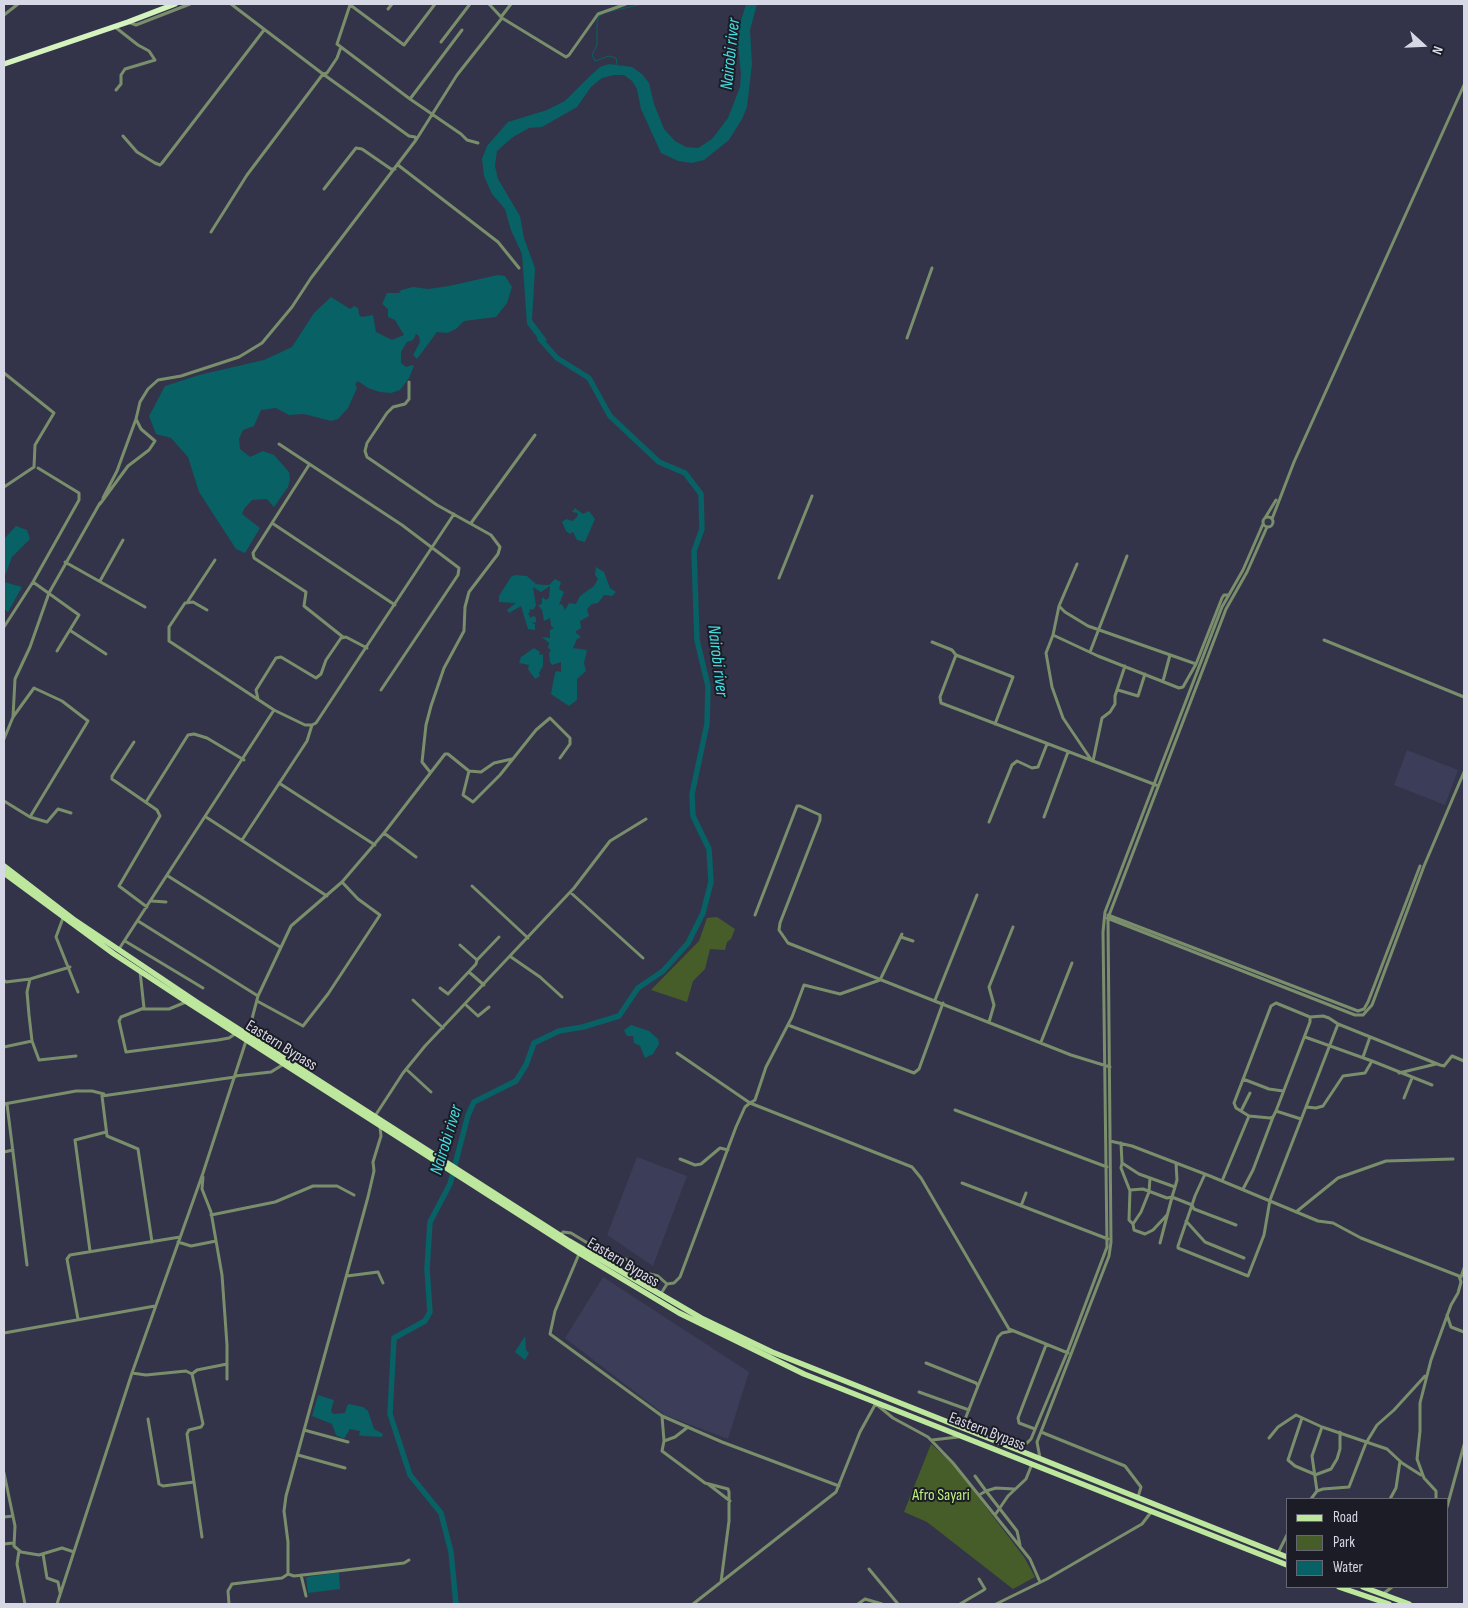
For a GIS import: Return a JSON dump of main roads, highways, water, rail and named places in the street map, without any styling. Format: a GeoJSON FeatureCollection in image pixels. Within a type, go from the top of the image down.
{"type":"FeatureCollection","features":[{"type":"Feature","properties":{"kind":"highway"},"geometry":{"type":"LineString","coordinates":[[4,64],[172,7]]}},
{"type":"Feature","properties":{"kind":"main road","name":"Eastern Bypass"},"geometry":{"type":"LineString","coordinates":[[4,866],[73,919],[128,954],[285,1064],[380,1127],[443,1163]]}},
{"type":"Feature","properties":{"kind":"main road","name":"Eastern Bypass"},"geometry":{"type":"LineString","coordinates":[[4,873],[63,918],[187,1002],[235,1033],[247,1037],[375,1116],[579,1253],[674,1310],[804,1374],[1284,1564]]}},
{"type":"Feature","properties":{"kind":"main road","name":"Eastern Bypass"},"geometry":{"type":"LineString","coordinates":[[463,1176],[660,1296],[764,1348],[1286,1556]]}},
{"type":"Feature","properties":{"kind":"main road"},"geometry":{"type":"LineString","coordinates":[[762,1354],[764,1348]]}},
{"type":"Feature","properties":{"kind":"main road"},"geometry":{"type":"LineString","coordinates":[[1228,1541],[1230,1534]]}},
{"type":"Feature","properties":{"kind":"main road"},"geometry":{"type":"LineString","coordinates":[[1284,1564],[1286,1556]]}},
{"type":"Feature","properties":{"kind":"main road"},"geometry":{"type":"LineString","coordinates":[[1342,1588],[1389,1604]]}},
{"type":"Feature","properties":{"kind":"main road"},"geometry":{"type":"LineString","coordinates":[[1373,1588],[1409,1604]]}},
{"type":"Feature","properties":{"kind":"water"},"geometry":{"type":"Polygon","coordinates":[[[746,4],[757,4],[750,30],[752,64],[747,107],[729,140],[704,160],[692,163],[678,161],[661,153],[641,109],[637,89],[632,81],[624,75],[602,78],[591,87],[577,107],[542,127],[529,128],[513,137],[497,151],[495,166],[498,179],[520,216],[524,238],[535,268],[532,320],[547,340],[543,345],[527,324],[522,254],[511,230],[505,209],[492,194],[484,176],[482,159],[487,146],[508,122],[547,110],[565,101],[600,67],[609,64],[632,67],[642,74],[649,83],[654,104],[664,129],[675,141],[686,147],[698,148],[712,139],[728,118],[740,87],[741,74],[737,34],[746,4]]]}},
{"type":"Feature","properties":{"kind":"water"},"geometry":{"type":"Polygon","coordinates":[[[498,275],[505,276],[512,287],[507,303],[496,317],[464,321],[456,329],[447,333],[437,332],[417,359],[413,355],[420,342],[419,336],[416,334],[413,340],[407,342],[401,352],[401,363],[406,367],[414,366],[409,378],[400,390],[391,393],[380,392],[368,388],[358,381],[355,384],[357,388],[348,408],[338,419],[331,421],[304,414],[289,415],[276,408],[261,410],[254,426],[243,430],[239,439],[240,449],[250,457],[263,451],[274,455],[289,472],[290,479],[288,487],[274,507],[267,499],[252,500],[244,509],[242,514],[260,528],[245,553],[236,549],[199,492],[188,457],[171,438],[156,434],[149,416],[165,386],[199,375],[264,360],[292,347],[314,313],[331,297],[350,309],[354,306],[358,308],[359,315],[362,317],[373,315],[376,332],[392,340],[404,335],[395,320],[388,317],[388,309],[382,304],[387,293],[399,293],[401,290],[413,287],[428,289],[449,286],[498,275]]]}},
{"type":"Feature","properties":{"kind":"water"},"geometry":{"type":"Polygon","coordinates":[[[575,508],[583,514],[589,511],[595,519],[585,542],[577,540],[573,532],[570,534],[566,531],[562,522],[566,519],[572,521],[577,517],[578,513],[572,512],[575,508]]]}},
{"type":"Feature","properties":{"kind":"water"},"geometry":{"type":"Polygon","coordinates":[[[16,526],[27,530],[30,539],[12,557],[4,578],[4,539],[16,526]]]}},
{"type":"Feature","properties":{"kind":"water"},"geometry":{"type":"Polygon","coordinates":[[[596,567],[604,572],[610,588],[616,592],[612,596],[604,595],[598,603],[592,604],[587,609],[589,616],[580,621],[581,628],[575,632],[581,637],[577,639],[573,648],[587,650],[584,663],[586,671],[577,679],[577,700],[569,706],[551,694],[555,673],[557,671],[561,672],[561,662],[552,665],[550,662],[549,653],[551,650],[548,648],[549,643],[542,637],[550,638],[550,630],[554,628],[551,626],[550,618],[544,621],[542,610],[538,605],[542,604],[542,597],[546,600],[549,598],[550,586],[541,592],[533,587],[536,605],[534,609],[529,610],[528,614],[529,618],[534,616],[536,618],[536,622],[532,623],[535,624],[535,630],[528,629],[521,606],[509,613],[507,610],[516,603],[499,602],[499,596],[511,577],[515,575],[527,576],[536,584],[544,585],[549,585],[555,579],[561,582],[559,589],[564,592],[559,605],[562,604],[565,610],[569,603],[576,604],[580,596],[594,586],[598,579],[595,575],[596,567]]]}},
{"type":"Feature","properties":{"kind":"water"},"geometry":{"type":"Polygon","coordinates":[[[4,582],[22,587],[8,612],[4,609],[4,582]]]}},
{"type":"Feature","properties":{"kind":"water"},"geometry":{"type":"Polygon","coordinates":[[[534,648],[540,652],[539,655],[543,654],[543,666],[539,673],[540,676],[535,679],[528,669],[529,665],[519,663],[521,657],[534,648]]]}},
{"type":"Feature","properties":{"kind":"water"},"geometry":{"type":"Polygon","coordinates":[[[631,1025],[649,1031],[658,1039],[659,1044],[653,1054],[645,1058],[640,1046],[634,1043],[633,1036],[627,1036],[624,1030],[631,1025]]]}},
{"type":"Feature","properties":{"kind":"water"},"geometry":{"type":"Polygon","coordinates":[[[525,1336],[526,1350],[529,1353],[525,1360],[515,1352],[525,1336]]]}},
{"type":"Feature","properties":{"kind":"water"},"geometry":{"type":"Polygon","coordinates":[[[318,1395],[334,1400],[331,1411],[333,1414],[345,1413],[349,1404],[363,1407],[368,1411],[374,1429],[383,1434],[382,1437],[359,1435],[360,1431],[350,1429],[344,1439],[336,1435],[332,1424],[312,1416],[318,1395]]]}},
{"type":"Feature","properties":{"kind":"water"},"geometry":{"type":"Polygon","coordinates":[[[339,1573],[340,1589],[308,1593],[306,1577],[339,1573]]]}},
{"type":"Feature","properties":{"kind":"waterway"},"geometry":{"type":"LineString","coordinates":[[607,12],[643,4]]}},
{"type":"Feature","properties":{"kind":"waterway"},"geometry":{"type":"LineString","coordinates":[[603,14],[599,16],[597,22],[597,45],[592,55],[595,61],[609,56],[616,58],[617,65]]}},
{"type":"Feature","properties":{"kind":"waterway","name":"Nairobi river"},"geometry":{"type":"LineString","coordinates":[[456,1604],[451,1552],[441,1513],[410,1475],[390,1414],[394,1338],[425,1321],[430,1312],[427,1269],[430,1222],[450,1184],[468,1115],[474,1102],[516,1081],[526,1065],[534,1043],[559,1031],[583,1027],[619,1016],[638,988],[663,971],[688,943],[703,913],[711,882],[709,849],[693,816],[692,794],[707,724],[708,686],[697,640],[694,551],[702,529],[701,494],[685,473],[659,462],[610,416],[589,378],[557,358],[540,339]]}},
{"type":"Feature","properties":{"kind":"park label","name":"Afro Sayari"},"geometry":{"type":"Point","coordinates":[941,1496]}}]}
